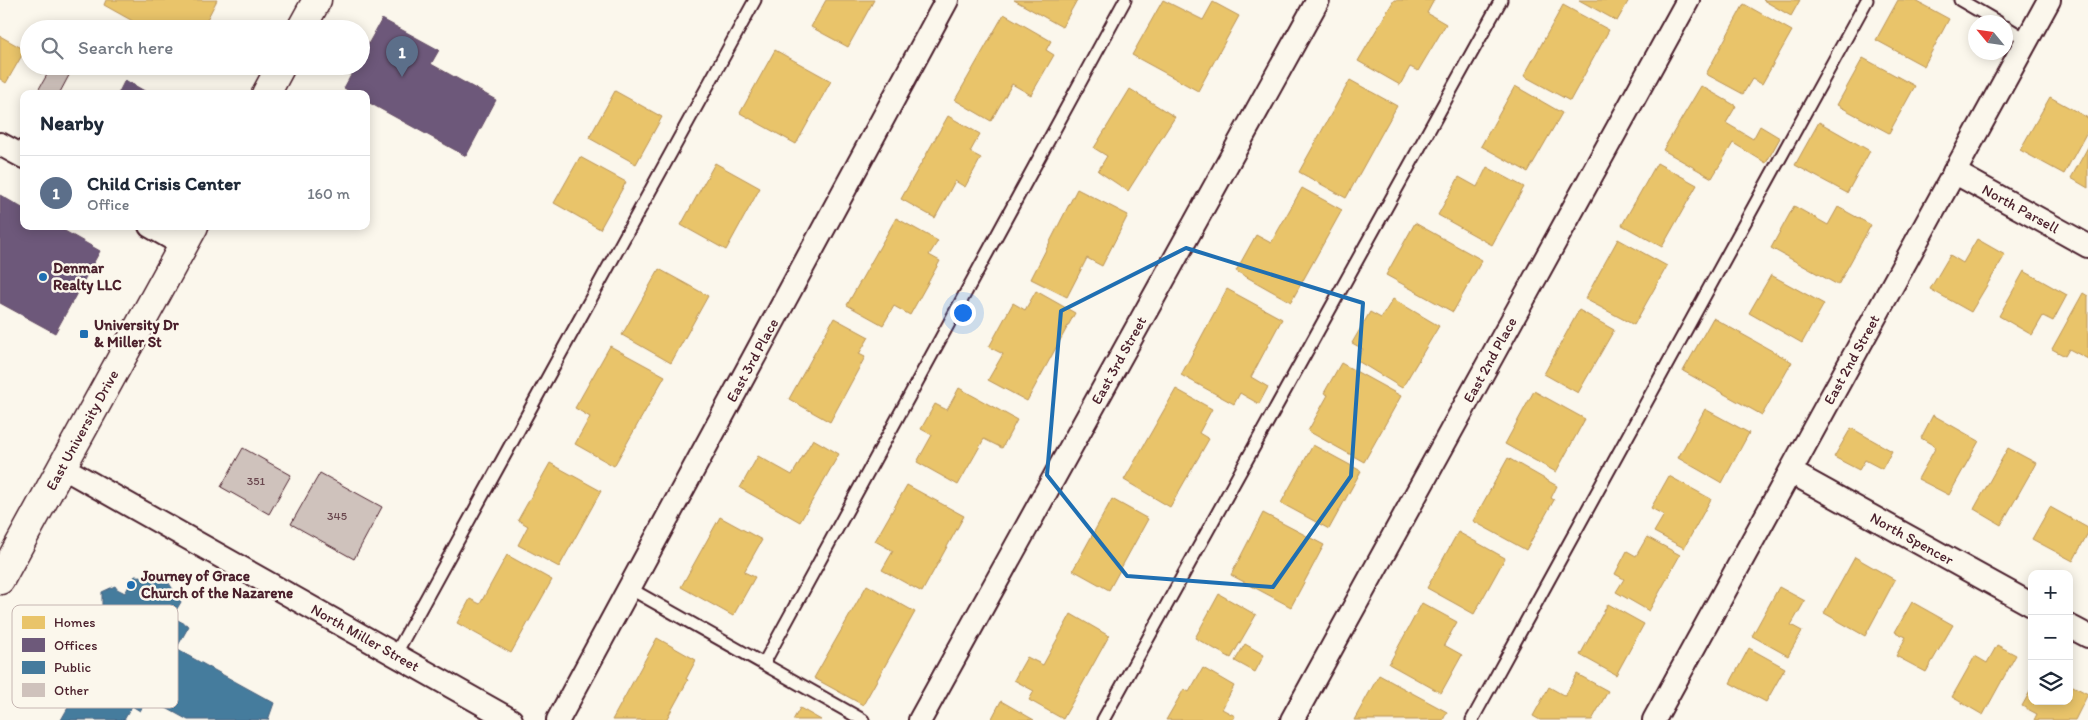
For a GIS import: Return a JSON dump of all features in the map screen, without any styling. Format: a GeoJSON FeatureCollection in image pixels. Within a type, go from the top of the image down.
{"type":"FeatureCollection","features":[{"type":"Feature","properties":{"kind":"main road"},"geometry":{"type":"LineString","coordinates":[[306,20],[317,0]]}},
{"type":"Feature","properties":{"kind":"main road"},"geometry":{"type":"LineString","coordinates":[[268,90],[276,75]]}},
{"type":"Feature","properties":{"kind":"main road","name":"East University Drive"},"geometry":{"type":"LineString","coordinates":[[0,580],[189,236]]}},
{"type":"Feature","properties":{"kind":"street","name":"East 3rd Place"},"geometry":{"type":"LineString","coordinates":[[558,720],[947,0]]}},
{"type":"Feature","properties":{"kind":"street","name":"East 3rd Street"},"geometry":{"type":"LineString","coordinates":[[920,720],[1318,0]]}},
{"type":"Feature","properties":{"kind":"street","name":"East 2nd Place"},"geometry":{"type":"LineString","coordinates":[[1292,720],[1688,0]]}},
{"type":"Feature","properties":{"kind":"street","name":"East 2nd Street"},"geometry":{"type":"LineString","coordinates":[[1654,720],[2049,0]]}},
{"type":"Feature","properties":{"kind":"street"},"geometry":{"type":"LineString","coordinates":[[0,144],[20,155]]}},
{"type":"Feature","properties":{"kind":"street","name":"North Parsell"},"geometry":{"type":"LineString","coordinates":[[1954,172],[2088,246]]}},
{"type":"Feature","properties":{"kind":"street"},"geometry":{"type":"LineString","coordinates":[[166,230],[189,236]]}},
{"type":"Feature","properties":{"kind":"street","name":"North Miller Street"},"geometry":{"type":"LineString","coordinates":[[62,467],[511,720]]}},
{"type":"Feature","properties":{"kind":"street","name":"North Spencer"},"geometry":{"type":"LineString","coordinates":[[1791,472],[2028,603]]}},
{"type":"Feature","properties":{"kind":"street"},"geometry":{"type":"LineString","coordinates":[[2073,628],[2088,636]]}},
{"type":"Feature","properties":{"kind":"lane"},"geometry":{"type":"LineString","coordinates":[[395,655],[756,0]]}},
{"type":"Feature","properties":{"kind":"lane"},"geometry":{"type":"LineString","coordinates":[[764,663],[1125,0]]}},
{"type":"Feature","properties":{"kind":"lane"},"geometry":{"type":"LineString","coordinates":[[1103,720],[1501,0]]}},
{"type":"Feature","properties":{"kind":"lane"},"geometry":{"type":"LineString","coordinates":[[1472,720],[1867,0]]}},
{"type":"Feature","properties":{"kind":"lane"},"geometry":{"type":"LineString","coordinates":[[1960,0],[1986,15]]}},
{"type":"Feature","properties":{"kind":"lane"},"geometry":{"type":"LineString","coordinates":[[2013,31],[2027,40]]}},
{"type":"Feature","properties":{"kind":"lane"},"geometry":{"type":"LineString","coordinates":[[630,588],[863,720]]}},
{"type":"Feature","properties":{"kind":"highlighted area"},"geometry":{"type":"Polygon","coordinates":[[[1186,248],[1363,303],[1351,476],[1273,587],[1127,576],[1047,475],[1061,311],[1186,248]]]}},
{"type":"Feature","properties":{"kind":"building: Homes"},"geometry":{"type":"Polygon","coordinates":[[[106,0],[217,0],[207,20],[131,20],[104,5],[106,0]]]}},
{"type":"Feature","properties":{"kind":"building: Homes"},"geometry":{"type":"Polygon","coordinates":[[[826,0],[874,0],[848,47],[811,27],[826,0]]]}},
{"type":"Feature","properties":{"kind":"building: Homes"},"geometry":{"type":"Polygon","coordinates":[[[1014,0],[1077,0],[1062,27],[1014,0]]]}},
{"type":"Feature","properties":{"kind":"building: Homes"},"geometry":{"type":"Polygon","coordinates":[[[1163,0],[1203,20],[1213,2],[1239,16],[1198,91],[1132,55],[1163,0]]]}},
{"type":"Feature","properties":{"kind":"building: Homes"},"geometry":{"type":"Polygon","coordinates":[[[1394,0],[1434,0],[1427,13],[1446,24],[1418,71],[1410,67],[1400,85],[1358,61],[1394,0]]]}},
{"type":"Feature","properties":{"kind":"building: Homes"},"geometry":{"type":"Polygon","coordinates":[[[1579,0],[1629,0],[1617,21],[1579,0]]]}},
{"type":"Feature","properties":{"kind":"building: Homes"},"geometry":{"type":"Polygon","coordinates":[[[1763,0],[1800,0],[1791,16],[1763,0]]]}},
{"type":"Feature","properties":{"kind":"building: Homes"},"geometry":{"type":"Polygon","coordinates":[[[1898,0],[1914,0],[1949,19],[1924,66],[1876,40],[1898,0]]]}},
{"type":"Feature","properties":{"kind":"building: Homes"},"geometry":{"type":"Polygon","coordinates":[[[1744,4],[1792,31],[1762,84],[1752,79],[1743,94],[1706,74],[1744,4]]]}},
{"type":"Feature","properties":{"kind":"building: Homes"},"geometry":{"type":"Polygon","coordinates":[[[1563,5],[1609,30],[1570,101],[1524,76],[1563,5]]]}},
{"type":"Feature","properties":{"kind":"building: Homes"},"geometry":{"type":"Polygon","coordinates":[[[1004,14],[1051,41],[1046,50],[1054,55],[1031,95],[1012,84],[991,121],[955,100],[1004,14]]]}},
{"type":"Feature","properties":{"kind":"building: Homes"},"geometry":{"type":"Polygon","coordinates":[[[0,36],[20,47],[20,59],[6,83],[0,79],[0,36]]]}},
{"type":"Feature","properties":{"kind":"building: Homes"},"geometry":{"type":"Polygon","coordinates":[[[775,50],[831,81],[796,144],[740,113],[775,50]]]}},
{"type":"Feature","properties":{"kind":"building: Homes"},"geometry":{"type":"Polygon","coordinates":[[[1863,58],[1915,86],[1889,133],[1837,105],[1863,58]]]}},
{"type":"Feature","properties":{"kind":"building: Homes"},"geometry":{"type":"Polygon","coordinates":[[[1350,80],[1397,106],[1346,198],[1299,172],[1350,80]]]}},
{"type":"Feature","properties":{"kind":"building: Homes"},"geometry":{"type":"Polygon","coordinates":[[[1515,86],[1562,113],[1528,172],[1481,146],[1515,86]]]}},
{"type":"Feature","properties":{"kind":"building: Homes"},"geometry":{"type":"Polygon","coordinates":[[[1701,86],[1736,106],[1726,123],[1753,139],[1760,126],[1780,138],[1766,163],[1733,143],[1712,178],[1663,150],[1701,86]]]}},
{"type":"Feature","properties":{"kind":"building: Homes"},"geometry":{"type":"Polygon","coordinates":[[[1130,89],[1175,117],[1128,191],[1098,171],[1107,156],[1094,148],[1130,89]]]}},
{"type":"Feature","properties":{"kind":"building: Homes"},"geometry":{"type":"Polygon","coordinates":[[[615,91],[662,117],[636,164],[589,138],[615,91]]]}},
{"type":"Feature","properties":{"kind":"building: Homes"},"geometry":{"type":"Polygon","coordinates":[[[2050,97],[2088,118],[2088,130],[2064,174],[2020,150],[2050,97]]]}},
{"type":"Feature","properties":{"kind":"building: Homes"},"geometry":{"type":"Polygon","coordinates":[[[948,116],[980,134],[970,152],[981,158],[965,187],[955,181],[935,218],[901,199],[948,116]]]}},
{"type":"Feature","properties":{"kind":"building: Homes"},"geometry":{"type":"Polygon","coordinates":[[[1819,122],[1870,151],[1847,193],[1795,165],[1819,122]]]}},
{"type":"Feature","properties":{"kind":"building: Homes"},"geometry":{"type":"Polygon","coordinates":[[[2088,147],[2088,188],[2071,178],[2088,147]]]}},
{"type":"Feature","properties":{"kind":"building: Homes"},"geometry":{"type":"Polygon","coordinates":[[[580,157],[626,182],[600,229],[554,203],[580,157]]]}},
{"type":"Feature","properties":{"kind":"building: Homes"},"geometry":{"type":"Polygon","coordinates":[[[715,163],[760,188],[726,250],[681,225],[715,163]]]}},
{"type":"Feature","properties":{"kind":"building: Homes"},"geometry":{"type":"Polygon","coordinates":[[[1657,163],[1697,185],[1662,247],[1622,225],[1657,163]]]}},
{"type":"Feature","properties":{"kind":"building: Homes"},"geometry":{"type":"Polygon","coordinates":[[[1487,167],[1524,187],[1492,245],[1438,215],[1459,177],[1477,187],[1487,167]]]}},
{"type":"Feature","properties":{"kind":"building: Homes"},"geometry":{"type":"Polygon","coordinates":[[[1302,188],[1342,210],[1291,302],[1236,271],[1256,235],[1271,243],[1302,188]]]}},
{"type":"Feature","properties":{"kind":"building: Homes"},"geometry":{"type":"Polygon","coordinates":[[[1077,189],[1128,215],[1102,266],[1087,258],[1067,297],[1031,279],[1077,189]]]}},
{"type":"Feature","properties":{"kind":"building: Homes"},"geometry":{"type":"Polygon","coordinates":[[[1794,206],[1828,225],[1838,207],[1871,225],[1838,285],[1771,248],[1794,206]]]}},
{"type":"Feature","properties":{"kind":"building: Homes"},"geometry":{"type":"Polygon","coordinates":[[[896,218],[938,241],[929,255],[940,261],[910,315],[894,306],[883,325],[847,305],[896,218]]]}},
{"type":"Feature","properties":{"kind":"building: Homes"},"geometry":{"type":"Polygon","coordinates":[[[1415,223],[1482,260],[1453,312],[1386,275],[1415,223]]]}},
{"type":"Feature","properties":{"kind":"building: Homes"},"geometry":{"type":"Polygon","coordinates":[[[1618,239],[1667,266],[1634,325],[1585,299],[1618,239]]]}},
{"type":"Feature","properties":{"kind":"building: Homes"},"geometry":{"type":"Polygon","coordinates":[[[1977,239],[2005,255],[1971,312],[1930,289],[1950,255],[1963,263],[1977,239]]]}},
{"type":"Feature","properties":{"kind":"building: Homes"},"geometry":{"type":"Polygon","coordinates":[[[659,269],[708,296],[671,363],[622,335],[659,269]]]}},
{"type":"Feature","properties":{"kind":"building: Homes"},"geometry":{"type":"Polygon","coordinates":[[[2024,271],[2067,295],[2053,321],[2043,316],[2032,335],[1999,316],[2024,271]]]}},
{"type":"Feature","properties":{"kind":"building: Homes"},"geometry":{"type":"Polygon","coordinates":[[[1771,275],[1824,304],[1802,343],[1749,313],[1771,275]]]}},
{"type":"Feature","properties":{"kind":"building: Homes"},"geometry":{"type":"Polygon","coordinates":[[[1227,289],[1282,319],[1251,377],[1268,387],[1259,404],[1240,393],[1234,404],[1181,375],[1227,289]]]}},
{"type":"Feature","properties":{"kind":"building: Homes"},"geometry":{"type":"Polygon","coordinates":[[[1036,291],[1075,313],[1027,401],[988,380],[1003,354],[989,347],[1013,303],[1025,310],[1036,291]]]}},
{"type":"Feature","properties":{"kind":"building: Homes"},"geometry":{"type":"Polygon","coordinates":[[[2083,293],[2088,296],[2088,359],[2069,349],[2065,356],[2052,349],[2083,293]]]}},
{"type":"Feature","properties":{"kind":"building: Homes"},"geometry":{"type":"Polygon","coordinates":[[[1393,299],[1439,326],[1402,388],[1356,360],[1363,349],[1352,343],[1370,312],[1381,318],[1393,299]]]}},
{"type":"Feature","properties":{"kind":"building: Homes"},"geometry":{"type":"Polygon","coordinates":[[[1579,310],[1614,330],[1578,393],[1544,374],[1579,310]]]}},
{"type":"Feature","properties":{"kind":"building: Homes"},"geometry":{"type":"Polygon","coordinates":[[[834,318],[869,337],[859,354],[865,357],[830,422],[789,399],[834,318]]]}},
{"type":"Feature","properties":{"kind":"building: Homes"},"geometry":{"type":"Polygon","coordinates":[[[1713,318],[1792,362],[1762,415],[1683,371],[1713,318]]]}},
{"type":"Feature","properties":{"kind":"building: Homes"},"geometry":{"type":"Polygon","coordinates":[[[610,346],[665,376],[614,466],[575,444],[590,417],[575,408],[610,346]]]}},
{"type":"Feature","properties":{"kind":"building: Homes"},"geometry":{"type":"Polygon","coordinates":[[[1341,363],[1401,396],[1364,462],[1308,431],[1328,395],[1324,393],[1341,363]]]}},
{"type":"Feature","properties":{"kind":"building: Homes"},"geometry":{"type":"Polygon","coordinates":[[[959,388],[1017,420],[1002,448],[984,439],[958,485],[917,462],[932,435],[921,429],[935,404],[947,410],[959,388]]]}},
{"type":"Feature","properties":{"kind":"building: Homes"},"geometry":{"type":"Polygon","coordinates":[[[1176,389],[1212,409],[1199,433],[1209,439],[1170,507],[1124,480],[1176,389]]]}},
{"type":"Feature","properties":{"kind":"building: Homes"},"geometry":{"type":"Polygon","coordinates":[[[1534,391],[1585,419],[1556,472],[1505,444],[1534,391]]]}},
{"type":"Feature","properties":{"kind":"building: Homes"},"geometry":{"type":"Polygon","coordinates":[[[1705,409],[1749,433],[1722,483],[1678,458],[1705,409]]]}},
{"type":"Feature","properties":{"kind":"building: Homes"},"geometry":{"type":"Polygon","coordinates":[[[1933,415],[1979,441],[1949,495],[1918,479],[1936,447],[1921,438],[1933,415]]]}},
{"type":"Feature","properties":{"kind":"building: Homes"},"geometry":{"type":"Polygon","coordinates":[[[1851,428],[1892,451],[1882,469],[1865,460],[1859,470],[1834,457],[1851,428]]]}},
{"type":"Feature","properties":{"kind":"building: Homes"},"geometry":{"type":"Polygon","coordinates":[[[813,439],[839,454],[800,522],[740,488],[758,456],[792,475],[813,439]]]}},
{"type":"Feature","properties":{"kind":"building: Homes"},"geometry":{"type":"Polygon","coordinates":[[[1313,445],[1361,471],[1329,529],[1281,503],[1313,445]]]}},
{"type":"Feature","properties":{"kind":"building: Homes"},"geometry":{"type":"Polygon","coordinates":[[[2008,448],[2036,463],[2001,525],[1974,509],[2008,448]]]}},
{"type":"Feature","properties":{"kind":"building: Homes"},"geometry":{"type":"Polygon","coordinates":[[[1508,458],[1557,486],[1551,498],[1554,500],[1526,550],[1473,521],[1508,458]]]}},
{"type":"Feature","properties":{"kind":"building: Homes"},"geometry":{"type":"Polygon","coordinates":[[[550,463],[601,491],[559,567],[518,545],[528,526],[518,520],[550,463]]]}},
{"type":"Feature","properties":{"kind":"building: Homes"},"geometry":{"type":"Polygon","coordinates":[[[1669,476],[1711,499],[1684,548],[1654,532],[1664,515],[1651,508],[1669,476]]]}},
{"type":"Feature","properties":{"kind":"building: Homes"},"geometry":{"type":"Polygon","coordinates":[[[907,485],[964,516],[922,592],[882,570],[893,551],[875,541],[907,485]]]}},
{"type":"Feature","properties":{"kind":"building: Homes"},"geometry":{"type":"Polygon","coordinates":[[[1112,499],[1148,519],[1109,590],[1073,570],[1112,499]]]}},
{"type":"Feature","properties":{"kind":"building: Homes"},"geometry":{"type":"Polygon","coordinates":[[[2050,507],[2088,528],[2088,533],[2073,561],[2032,539],[2050,507]]]}},
{"type":"Feature","properties":{"kind":"building: Homes"},"geometry":{"type":"Polygon","coordinates":[[[1263,513],[1324,545],[1291,607],[1231,575],[1263,513]]]}},
{"type":"Feature","properties":{"kind":"building: Homes"},"geometry":{"type":"Polygon","coordinates":[[[720,517],[762,540],[744,572],[755,577],[733,616],[681,587],[720,517]]]}},
{"type":"Feature","properties":{"kind":"building: Homes"},"geometry":{"type":"Polygon","coordinates":[[[1458,532],[1505,558],[1474,614],[1427,588],[1458,532]]]}},
{"type":"Feature","properties":{"kind":"building: Homes"},"geometry":{"type":"Polygon","coordinates":[[[1647,537],[1680,555],[1649,611],[1616,592],[1624,579],[1615,574],[1627,551],[1636,556],[1647,537]]]}},
{"type":"Feature","properties":{"kind":"building: Homes"},"geometry":{"type":"Polygon","coordinates":[[[507,555],[552,580],[511,653],[457,623],[470,599],[480,604],[507,555]]]}},
{"type":"Feature","properties":{"kind":"building: Homes"},"geometry":{"type":"Polygon","coordinates":[[[1855,557],[1895,580],[1865,636],[1824,613],[1855,557]]]}},
{"type":"Feature","properties":{"kind":"building: Homes"},"geometry":{"type":"Polygon","coordinates":[[[867,585],[915,612],[863,705],[814,678],[867,585]]]}},
{"type":"Feature","properties":{"kind":"building: Homes"},"geometry":{"type":"Polygon","coordinates":[[[1779,587],[1805,601],[1791,625],[1802,631],[1788,656],[1752,636],[1779,587]]]}},
{"type":"Feature","properties":{"kind":"building: Homes"},"geometry":{"type":"Polygon","coordinates":[[[1219,594],[1256,615],[1231,658],[1195,638],[1219,594]]]}},
{"type":"Feature","properties":{"kind":"building: Homes"},"geometry":{"type":"Polygon","coordinates":[[[1912,602],[1953,625],[1926,672],[1896,656],[1906,637],[1895,632],[1912,602]]]}},
{"type":"Feature","properties":{"kind":"building: Homes"},"geometry":{"type":"Polygon","coordinates":[[[1422,603],[1457,622],[1444,645],[1462,655],[1441,693],[1389,664],[1422,603]]]}},
{"type":"Feature","properties":{"kind":"building: Homes"},"geometry":{"type":"Polygon","coordinates":[[[1608,604],[1644,624],[1616,675],[1580,655],[1608,604]]]}},
{"type":"Feature","properties":{"kind":"building: Homes"},"geometry":{"type":"Polygon","coordinates":[[[1071,614],[1109,636],[1063,719],[1029,700],[1034,691],[1014,680],[1027,657],[1043,665],[1071,614]]]}},
{"type":"Feature","properties":{"kind":"building: Homes"},"geometry":{"type":"Polygon","coordinates":[[[657,638],[696,660],[686,679],[688,680],[666,720],[612,720],[657,638]]]}},
{"type":"Feature","properties":{"kind":"building: Homes"},"geometry":{"type":"Polygon","coordinates":[[[1245,644],[1264,655],[1255,672],[1235,661],[1245,644]]]}},
{"type":"Feature","properties":{"kind":"building: Homes"},"geometry":{"type":"Polygon","coordinates":[[[1997,645],[2016,655],[1983,715],[1952,697],[1975,656],[1987,663],[1997,645]]]}},
{"type":"Feature","properties":{"kind":"building: Homes"},"geometry":{"type":"Polygon","coordinates":[[[1749,648],[1785,668],[1766,702],[1730,683],[1749,648]]]}},
{"type":"Feature","properties":{"kind":"building: Homes"},"geometry":{"type":"Polygon","coordinates":[[[1203,668],[1234,686],[1222,709],[1235,716],[1233,720],[1166,720],[1184,689],[1189,692],[1203,668]]]}},
{"type":"Feature","properties":{"kind":"building: Homes"},"geometry":{"type":"Polygon","coordinates":[[[1577,674],[1608,691],[1592,720],[1540,720],[1533,716],[1549,687],[1565,696],[1577,674]]]}},
{"type":"Feature","properties":{"kind":"building: Homes"},"geometry":{"type":"Polygon","coordinates":[[[1379,675],[1447,712],[1443,720],[1354,720],[1379,675]]]}},
{"type":"Feature","properties":{"kind":"building: Homes"},"geometry":{"type":"Polygon","coordinates":[[[2073,686],[2088,694],[2075,720],[2034,720],[2037,714],[2022,706],[2028,695],[2028,705],[2073,705],[2073,686]]]}},
{"type":"Feature","properties":{"kind":"building: Homes"},"geometry":{"type":"Polygon","coordinates":[[[1001,701],[1034,720],[991,720],[1001,701]]]}},
{"type":"Feature","properties":{"kind":"building: Homes"},"geometry":{"type":"Polygon","coordinates":[[[800,708],[821,720],[793,720],[800,708]]]}},
{"type":"Feature","properties":{"kind":"building: Offices"},"geometry":{"type":"Polygon","coordinates":[[[382,19],[439,50],[431,64],[496,100],[466,156],[370,103],[370,90],[347,90],[344,88],[351,75],[370,75],[370,41],[382,19]]]}},
{"type":"Feature","properties":{"kind":"building: Offices"},"geometry":{"type":"Polygon","coordinates":[[[125,80],[143,90],[120,90],[125,80]]]}},
{"type":"Feature","properties":{"kind":"building: Offices","name":"Denmar Realty LLC"},"geometry":{"type":"Polygon","coordinates":[[[0,195],[20,207],[20,230],[63,230],[100,251],[55,333],[0,303],[0,195]]]}},
{"type":"Feature","properties":{"kind":"building: Public"},"geometry":{"type":"Polygon","coordinates":[[[135,576],[165,577],[181,602],[178,607],[178,605],[102,605],[102,592],[115,586],[125,593],[135,576]]]}},
{"type":"Feature","properties":{"kind":"building: Public"},"geometry":{"type":"Polygon","coordinates":[[[178,620],[189,626],[178,645],[178,620]]]}},
{"type":"Feature","properties":{"kind":"building: Public"},"geometry":{"type":"Polygon","coordinates":[[[178,650],[274,703],[268,720],[188,720],[166,708],[178,708],[178,650]]]}},
{"type":"Feature","properties":{"kind":"building: Public"},"geometry":{"type":"Polygon","coordinates":[[[68,708],[131,708],[124,720],[61,720],[68,708]]]}},
{"type":"Feature","properties":{"kind":"building: Other"},"geometry":{"type":"Polygon","coordinates":[[[47,75],[69,75],[61,90],[38,90],[47,75]]]}},
{"type":"Feature","properties":{"kind":"building: Other"},"geometry":{"type":"Polygon","coordinates":[[[243,448],[291,475],[269,514],[221,487],[243,448]]]}},
{"type":"Feature","properties":{"kind":"building: Other"},"geometry":{"type":"Polygon","coordinates":[[[320,473],[382,507],[354,559],[291,524],[320,473]]]}},
{"type":"Feature","properties":{"kind":"place","name":"Child Crisis Center"},"geometry":{"type":"Point","coordinates":[402,77]}},
{"type":"Feature","properties":{"kind":"place","name":"Denmar Realty LLC"},"geometry":{"type":"Point","coordinates":[43,277]}},
{"type":"Feature","properties":{"kind":"place","name":"University Dr & Miller St"},"geometry":{"type":"Point","coordinates":[84,334]}},
{"type":"Feature","properties":{"kind":"place","name":"Journey of Grace Church of the Nazarene"},"geometry":{"type":"Point","coordinates":[131,585]}}]}
